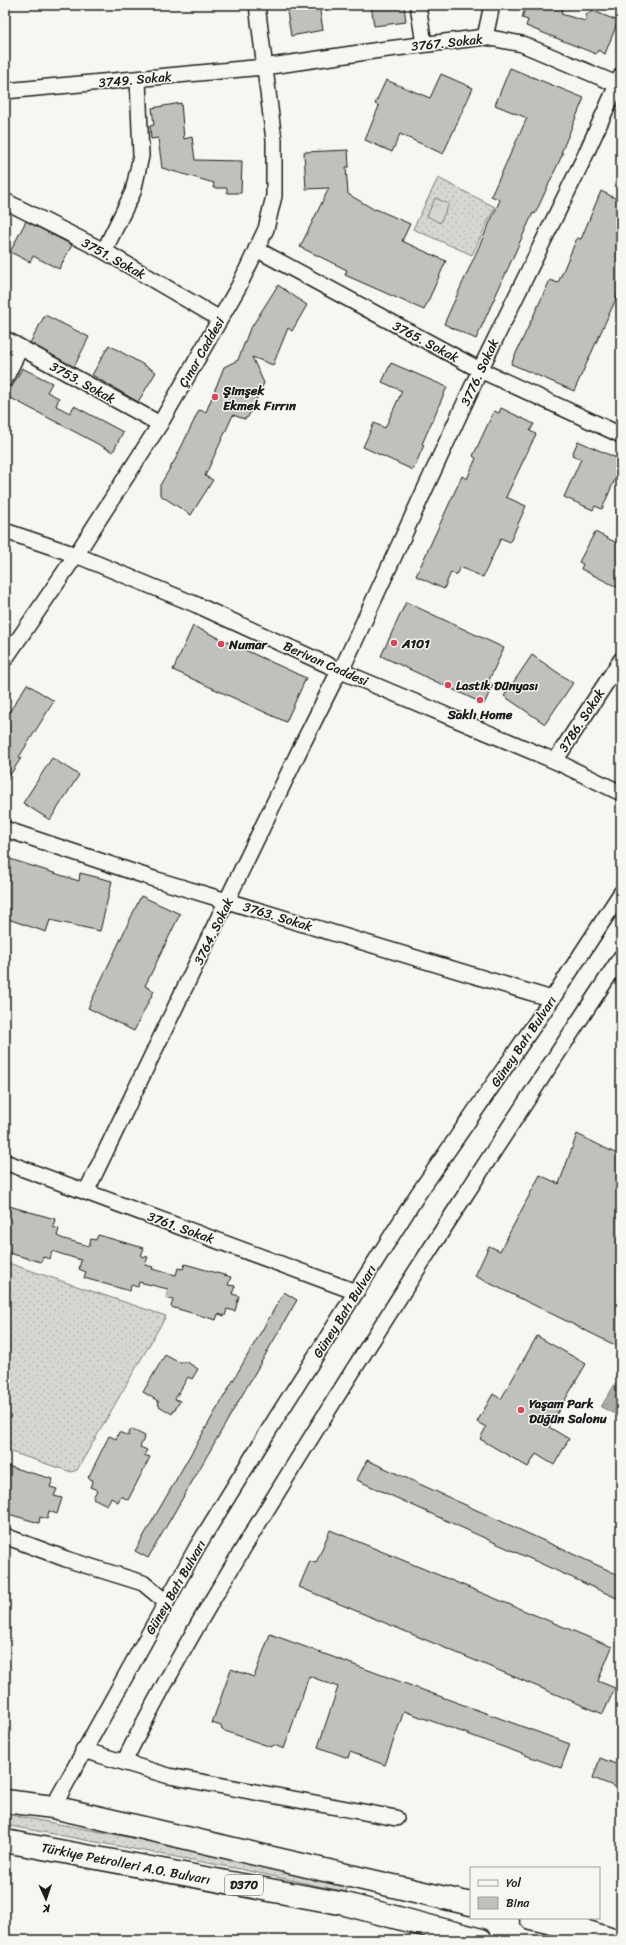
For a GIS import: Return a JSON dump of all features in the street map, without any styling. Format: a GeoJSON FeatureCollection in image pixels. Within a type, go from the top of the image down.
{"type":"FeatureCollection","features":[{"type":"Feature","properties":{"kind":"highway","name":"D370"},"geometry":{"type":"LineString","coordinates":[[5,1801],[53,1807],[470,1904]]}},
{"type":"Feature","properties":{"kind":"highway","name":"Türkiye Petrolleri A.O. Bulvarı"},"geometry":{"type":"LineString","coordinates":[[5,1841],[345,1904],[482,1940]]}},
{"type":"Feature","properties":{"kind":"highway"},"geometry":{"type":"LineString","coordinates":[[535,1919],[578,1929],[613,1940]]}},
{"type":"Feature","properties":{"kind":"street","name":"Çınar Caddesi"},"geometry":{"type":"LineString","coordinates":[[5,660],[76,555],[160,424],[220,319],[266,229],[274,196],[274,140],[257,5]]}},
{"type":"Feature","properties":{"kind":"street"},"geometry":{"type":"LineString","coordinates":[[418,5],[424,44]]}},
{"type":"Feature","properties":{"kind":"street"},"geometry":{"type":"LineString","coordinates":[[485,37],[492,5]]}},
{"type":"Feature","properties":{"kind":"street","name":"3767. Sokak"},"geometry":{"type":"LineString","coordinates":[[264,68],[424,44],[485,37],[522,44],[620,82]]}},
{"type":"Feature","properties":{"kind":"street","name":"3749. Sokak"},"geometry":{"type":"LineString","coordinates":[[5,91],[264,68]]}},
{"type":"Feature","properties":{"kind":"street"},"geometry":{"type":"LineString","coordinates":[[104,251],[133,192],[141,156],[138,79]]}},
{"type":"Feature","properties":{"kind":"street","name":"3776. Sokak"},"geometry":{"type":"LineString","coordinates":[[341,670],[480,370],[620,82]]}},
{"type":"Feature","properties":{"kind":"street","name":"3751. Sokak"},"geometry":{"type":"LineString","coordinates":[[5,201],[104,251],[220,319]]}},
{"type":"Feature","properties":{"kind":"street","name":"3765. Sokak"},"geometry":{"type":"LineString","coordinates":[[256,250],[480,370],[621,435]]}},
{"type":"Feature","properties":{"kind":"street","name":"3753. Sokak"},"geometry":{"type":"LineString","coordinates":[[5,340],[160,424]]}},
{"type":"Feature","properties":{"kind":"street"},"geometry":{"type":"LineString","coordinates":[[5,379],[20,348]]}},
{"type":"Feature","properties":{"kind":"street","name":"Berivan Caddesi"},"geometry":{"type":"LineString","coordinates":[[5,531],[76,555],[197,605],[341,670],[555,761],[621,793]]}},
{"type":"Feature","properties":{"kind":"street","name":"3786. Sokak"},"geometry":{"type":"LineString","coordinates":[[555,761],[621,660]]}},
{"type":"Feature","properties":{"kind":"street","name":"3764. Sokak"},"geometry":{"type":"LineString","coordinates":[[86,1192],[334,679],[341,670]]}},
{"type":"Feature","properties":{"kind":"street","name":"3763. Sokak"},"geometry":{"type":"LineString","coordinates":[[5,829],[154,879],[552,999]]}},
{"type":"Feature","properties":{"kind":"street","name":"Güney Batı Bulvarı"},"geometry":{"type":"LineString","coordinates":[[53,1807],[166,1602],[217,1514],[418,1194],[552,999],[621,893]]}},
{"type":"Feature","properties":{"kind":"street"},"geometry":{"type":"LineString","coordinates":[[124,1762],[155,1698],[198,1621],[452,1214],[503,1140],[621,957]]}},
{"type":"Feature","properties":{"kind":"street","name":"3761. Sokak"},"geometry":{"type":"LineString","coordinates":[[5,1162],[356,1292]]}},
{"type":"Feature","properties":{"kind":"street"},"geometry":{"type":"LineString","coordinates":[[5,1536],[66,1559],[143,1583],[166,1602]]}},
{"type":"Feature","properties":{"kind":"street"},"geometry":{"type":"LineString","coordinates":[[86,1745],[124,1762],[169,1776],[396,1818]]}},
{"type":"Feature","properties":{"kind":"green space"},"geometry":{"type":"Polygon","coordinates":[[[438,178],[495,207],[472,255],[413,229],[438,178]]]}},
{"type":"Feature","properties":{"kind":"green space"},"geometry":{"type":"Polygon","coordinates":[[[435,198],[449,204],[440,223],[427,216],[435,198]]]}},
{"type":"Feature","properties":{"kind":"green space"},"geometry":{"type":"Polygon","coordinates":[[[5,1262],[166,1316],[77,1470],[71,1472],[5,1450],[5,1262]]]}},
{"type":"Feature","properties":{"kind":"green space"},"geometry":{"type":"Polygon","coordinates":[[[5,1814],[128,1837],[349,1883],[346,1892],[240,1869],[5,1825],[5,1814]]]}},
{"type":"Feature","properties":{"kind":"water"},"geometry":{"type":"Polygon","coordinates":[[[617,1381],[621,1383],[621,1417],[601,1407],[617,1381]]]}},
{"type":"Feature","properties":{"kind":"building"},"geometry":{"type":"Polygon","coordinates":[[[286,5],[319,5],[323,30],[291,36],[286,5]]]}},
{"type":"Feature","properties":{"kind":"building"},"geometry":{"type":"Polygon","coordinates":[[[371,5],[404,5],[406,22],[374,26],[371,5]]]}},
{"type":"Feature","properties":{"kind":"building"},"geometry":{"type":"Polygon","coordinates":[[[526,5],[564,5],[561,14],[585,21],[587,13],[590,13],[591,10],[618,21],[605,54],[598,50],[596,54],[526,26],[528,20],[522,18],[526,5]]]}},
{"type":"Feature","properties":{"kind":"building"},"geometry":{"type":"Polygon","coordinates":[[[510,68],[584,98],[561,153],[563,153],[535,214],[533,213],[476,339],[444,324],[500,200],[491,196],[527,118],[495,105],[510,68]]]}},
{"type":"Feature","properties":{"kind":"building"},"geometry":{"type":"Polygon","coordinates":[[[441,74],[473,88],[443,154],[400,134],[392,152],[365,140],[379,106],[375,104],[386,80],[430,98],[441,74]]]}},
{"type":"Feature","properties":{"kind":"building"},"geometry":{"type":"Polygon","coordinates":[[[181,103],[184,139],[192,137],[195,160],[242,161],[241,193],[227,193],[227,188],[213,188],[214,183],[162,168],[158,138],[151,139],[150,126],[154,125],[152,108],[181,103]]]}},
{"type":"Feature","properties":{"kind":"building"},"geometry":{"type":"Polygon","coordinates":[[[348,150],[349,167],[346,167],[348,194],[375,210],[376,209],[410,224],[402,241],[446,261],[424,310],[345,275],[347,270],[300,247],[329,188],[306,189],[304,152],[348,150]]]}},
{"type":"Feature","properties":{"kind":"building"},"geometry":{"type":"Polygon","coordinates":[[[601,191],[621,201],[621,288],[574,391],[511,364],[550,280],[558,283],[577,238],[581,239],[601,191]]]}},
{"type":"Feature","properties":{"kind":"building"},"geometry":{"type":"Polygon","coordinates":[[[26,221],[72,245],[59,269],[33,256],[30,262],[10,252],[26,221]]]}},
{"type":"Feature","properties":{"kind":"building"},"geometry":{"type":"Polygon","coordinates":[[[278,285],[307,305],[292,331],[288,328],[273,365],[252,357],[264,383],[248,417],[244,419],[233,415],[205,476],[213,480],[191,515],[160,495],[160,485],[176,458],[199,410],[206,412],[224,367],[238,360],[249,331],[278,285]]]}},
{"type":"Feature","properties":{"kind":"building"},"geometry":{"type":"Polygon","coordinates":[[[45,315],[89,337],[74,367],[30,343],[45,315]]]}},
{"type":"Feature","properties":{"kind":"building"},"geometry":{"type":"Polygon","coordinates":[[[109,345],[156,372],[138,402],[92,375],[109,345]]]}},
{"type":"Feature","properties":{"kind":"building"},"geometry":{"type":"Polygon","coordinates":[[[391,363],[447,387],[422,444],[424,445],[413,470],[363,447],[374,423],[385,428],[402,391],[382,382],[391,363]]]}},
{"type":"Feature","properties":{"kind":"building"},"geometry":{"type":"Polygon","coordinates":[[[22,368],[52,383],[47,392],[59,398],[56,406],[70,413],[74,406],[123,432],[113,452],[7,396],[22,368]]]}},
{"type":"Feature","properties":{"kind":"building"},"geometry":{"type":"Polygon","coordinates":[[[501,408],[534,424],[530,431],[536,434],[506,497],[526,506],[510,542],[501,538],[483,577],[460,567],[456,575],[451,572],[444,589],[416,576],[462,476],[467,479],[476,458],[473,456],[494,411],[499,413],[501,408]]]}},
{"type":"Feature","properties":{"kind":"building"},"geometry":{"type":"Polygon","coordinates":[[[578,441],[621,460],[621,482],[615,479],[602,509],[595,506],[593,510],[564,497],[581,459],[572,455],[578,441]]]}},
{"type":"Feature","properties":{"kind":"building"},"geometry":{"type":"Polygon","coordinates":[[[595,532],[621,545],[621,589],[581,569],[583,564],[579,562],[595,532]]]}},
{"type":"Feature","properties":{"kind":"building"},"geometry":{"type":"Polygon","coordinates":[[[406,602],[504,648],[488,682],[493,685],[484,704],[381,656],[406,602]]]}},
{"type":"Feature","properties":{"kind":"building"},"geometry":{"type":"Polygon","coordinates":[[[193,626],[306,678],[286,722],[173,670],[193,626]]]}},
{"type":"Feature","properties":{"kind":"building"},"geometry":{"type":"Polygon","coordinates":[[[532,655],[573,683],[545,724],[504,696],[532,655]]]}},
{"type":"Feature","properties":{"kind":"building"},"geometry":{"type":"Polygon","coordinates":[[[27,684],[54,701],[19,757],[21,758],[5,783],[5,719],[27,684]]]}},
{"type":"Feature","properties":{"kind":"building"},"geometry":{"type":"Polygon","coordinates":[[[52,758],[79,775],[50,820],[23,803],[52,758]]]}},
{"type":"Feature","properties":{"kind":"building"},"geometry":{"type":"Polygon","coordinates":[[[10,859],[79,881],[80,873],[112,881],[100,931],[50,920],[46,932],[5,918],[5,875],[10,859]]]}},
{"type":"Feature","properties":{"kind":"building"},"geometry":{"type":"Polygon","coordinates":[[[141,896],[180,914],[145,986],[154,991],[134,1031],[88,1008],[141,896]]]}},
{"type":"Feature","properties":{"kind":"building"},"geometry":{"type":"Polygon","coordinates":[[[577,1134],[621,1156],[621,1348],[475,1276],[489,1246],[500,1251],[540,1175],[559,1184],[577,1134]]]}},
{"type":"Feature","properties":{"kind":"building"},"geometry":{"type":"Polygon","coordinates":[[[9,1206],[55,1219],[53,1227],[59,1229],[57,1236],[64,1239],[89,1246],[91,1239],[96,1240],[98,1235],[144,1248],[141,1256],[148,1257],[145,1265],[153,1267],[152,1269],[176,1275],[178,1268],[183,1269],[185,1264],[231,1277],[228,1285],[235,1286],[232,1294],[239,1296],[235,1311],[227,1309],[225,1316],[218,1314],[216,1320],[171,1307],[173,1300],[166,1298],[168,1289],[139,1282],[138,1287],[131,1285],[130,1291],[84,1278],[86,1272],[79,1269],[81,1260],[52,1251],[50,1259],[43,1257],[41,1262],[5,1252],[5,1211],[8,1212],[9,1206]]]}},
{"type":"Feature","properties":{"kind":"building"},"geometry":{"type":"Polygon","coordinates":[[[284,1292],[297,1300],[148,1558],[135,1551],[284,1292]]]}},
{"type":"Feature","properties":{"kind":"building","name":"Yaşam Park Düğün Salonu"},"geometry":{"type":"Polygon","coordinates":[[[537,1336],[586,1364],[549,1427],[569,1439],[554,1465],[536,1454],[528,1467],[480,1439],[486,1427],[477,1422],[493,1394],[501,1399],[537,1336]]]}},
{"type":"Feature","properties":{"kind":"building"},"geometry":{"type":"Polygon","coordinates":[[[165,1355],[178,1362],[187,1362],[198,1369],[192,1379],[188,1377],[175,1399],[180,1401],[172,1414],[159,1406],[158,1401],[143,1392],[165,1355]]]}},
{"type":"Feature","properties":{"kind":"building"},"geometry":{"type":"Polygon","coordinates":[[[131,1429],[145,1436],[140,1447],[147,1450],[144,1455],[150,1457],[128,1500],[121,1496],[118,1502],[111,1498],[107,1505],[93,1498],[97,1490],[90,1487],[93,1480],[88,1478],[109,1436],[116,1439],[119,1432],[128,1436],[131,1429]]]}},
{"type":"Feature","properties":{"kind":"building"},"geometry":{"type":"Polygon","coordinates":[[[367,1460],[621,1576],[621,1600],[357,1480],[367,1460]]]}},
{"type":"Feature","properties":{"kind":"building"},"geometry":{"type":"Polygon","coordinates":[[[7,1466],[53,1479],[50,1487],[57,1489],[54,1496],[62,1498],[57,1514],[49,1511],[47,1519],[40,1517],[39,1523],[5,1513],[5,1473],[7,1466]]]}},
{"type":"Feature","properties":{"kind":"building"},"geometry":{"type":"Polygon","coordinates":[[[330,1530],[612,1647],[598,1681],[615,1688],[603,1714],[299,1587],[310,1561],[316,1563],[330,1530]]]}},
{"type":"Feature","properties":{"kind":"building"},"geometry":{"type":"Polygon","coordinates":[[[270,1634],[570,1744],[561,1768],[404,1711],[385,1765],[350,1752],[348,1758],[318,1747],[338,1687],[309,1676],[284,1749],[274,1745],[271,1747],[222,1730],[221,1726],[212,1723],[231,1669],[254,1677],[270,1634]]]}},
{"type":"Feature","properties":{"kind":"building"},"geometry":{"type":"Polygon","coordinates":[[[600,1758],[621,1766],[621,1789],[593,1778],[600,1758]]]}},
{"type":"Feature","properties":{"kind":"place","name":"Şimşek Ekmek Fırrın"},"geometry":{"type":"Point","coordinates":[215,397]}},
{"type":"Feature","properties":{"kind":"place","name":"A101"},"geometry":{"type":"Point","coordinates":[394,643]}},
{"type":"Feature","properties":{"kind":"place","name":"Numar"},"geometry":{"type":"Point","coordinates":[221,644]}},
{"type":"Feature","properties":{"kind":"place","name":"Lastik Dünyası"},"geometry":{"type":"Point","coordinates":[448,685]}},
{"type":"Feature","properties":{"kind":"place","name":"Saklı Home"},"geometry":{"type":"Point","coordinates":[480,700]}},
{"type":"Feature","properties":{"kind":"place","name":"Yaşam Park Düğün Salonu"},"geometry":{"type":"Point","coordinates":[521,1410]}}]}
